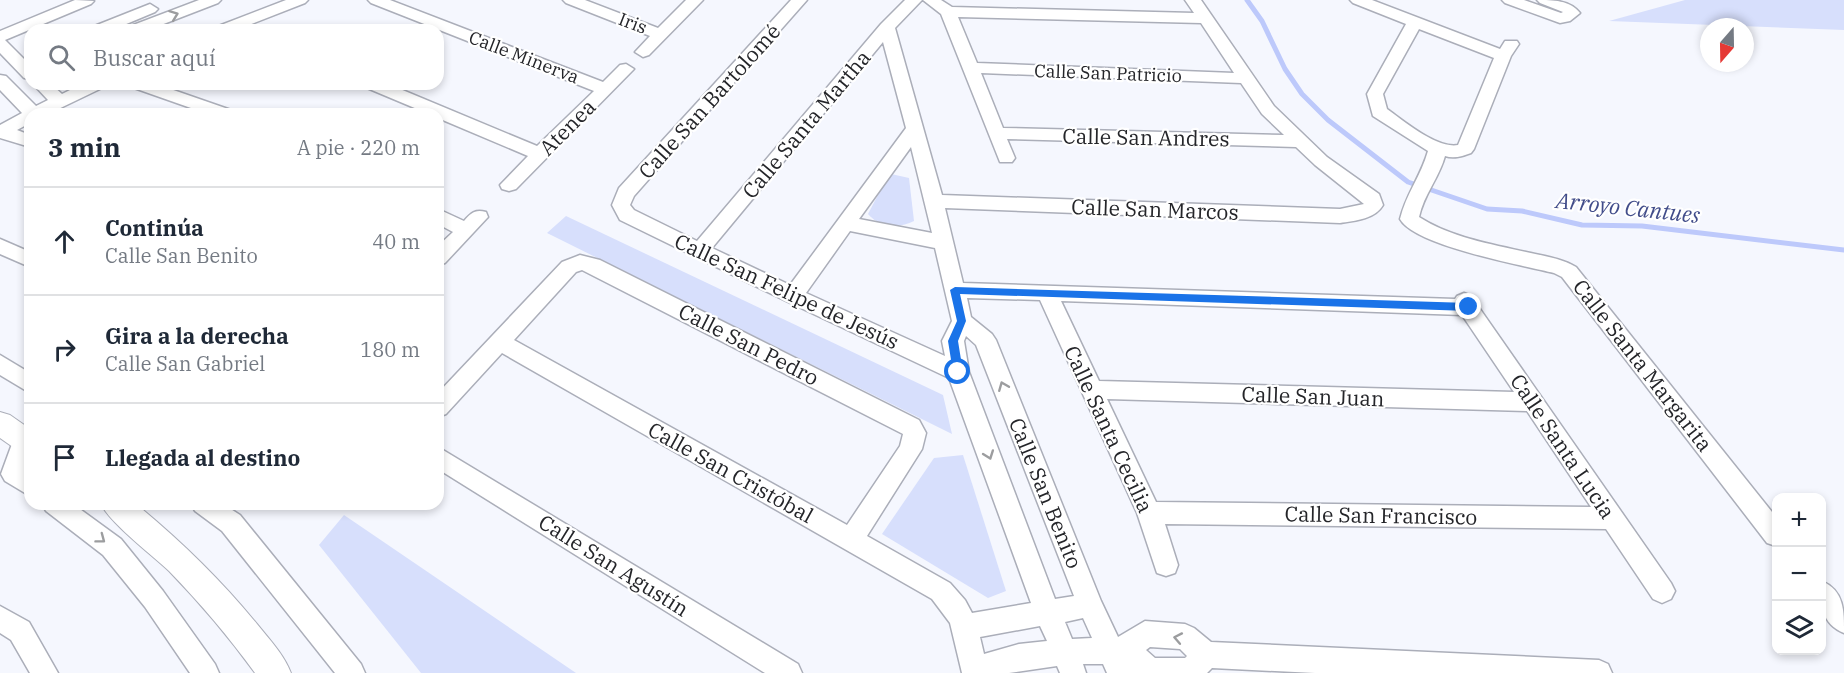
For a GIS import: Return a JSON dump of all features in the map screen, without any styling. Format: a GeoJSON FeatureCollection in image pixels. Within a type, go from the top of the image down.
{"type":"FeatureCollection","features":[{"type":"Feature","properties":{"kind":"main road"},"geometry":{"type":"LineString","coordinates":[[0,423],[24,440]]}},
{"type":"Feature","properties":{"kind":"main road"},"geometry":{"type":"LineString","coordinates":[[122,510],[145,528],[207,591],[251,640],[274,673]]}},
{"type":"Feature","properties":{"kind":"street"},"geometry":{"type":"LineString","coordinates":[[43,0],[51,15]]}},
{"type":"Feature","properties":{"kind":"street"},"geometry":{"type":"LineString","coordinates":[[113,24],[173,0]]}},
{"type":"Feature","properties":{"kind":"street"},"geometry":{"type":"LineString","coordinates":[[151,24],[213,0]]}},
{"type":"Feature","properties":{"kind":"street"},"geometry":{"type":"LineString","coordinates":[[245,0],[261,15]]}},
{"type":"Feature","properties":{"kind":"street","name":"Calle Minerva"},"geometry":{"type":"LineString","coordinates":[[376,0],[438,24]]}},
{"type":"Feature","properties":{"kind":"street","name":"Iris"},"geometry":{"type":"LineString","coordinates":[[571,0],[660,34]]}},
{"type":"Feature","properties":{"kind":"street"},"geometry":{"type":"LineString","coordinates":[[642,52],[695,0]]}},
{"type":"Feature","properties":{"kind":"street","name":"Calle San Bartolomé"},"geometry":{"type":"LineString","coordinates":[[621,205],[626,193],[800,0]]}},
{"type":"Feature","properties":{"kind":"street","name":"Calle Santa Martha"},"geometry":{"type":"LineString","coordinates":[[700,250],[887,27],[914,0]]}},
{"type":"Feature","properties":{"kind":"street"},"geometry":{"type":"LineString","coordinates":[[931,0],[948,12],[1006,158]]}},
{"type":"Feature","properties":{"kind":"street"},"geometry":{"type":"LineString","coordinates":[[1193,0],[1268,110],[1297,141]]}},
{"type":"Feature","properties":{"kind":"street"},"geometry":{"type":"LineString","coordinates":[[1358,0],[1414,23],[1507,50],[1465,148],[1451,152],[1438,149],[1379,112],[1375,94],[1414,23]]}},
{"type":"Feature","properties":{"kind":"street"},"geometry":{"type":"LineString","coordinates":[[1510,0],[1568,16],[1569,9],[1545,0]]}},
{"type":"Feature","properties":{"kind":"street"},"geometry":{"type":"LineString","coordinates":[[37,24],[51,15],[86,1]]}},
{"type":"Feature","properties":{"kind":"street"},"geometry":{"type":"LineString","coordinates":[[242,24],[288,2]]}},
{"type":"Feature","properties":{"kind":"street"},"geometry":{"type":"LineString","coordinates":[[948,12],[1205,18]]}},
{"type":"Feature","properties":{"kind":"street","name":"Calle Minerva"},"geometry":{"type":"LineString","coordinates":[[444,26],[605,89]]}},
{"type":"Feature","properties":{"kind":"street","name":"Calle San Benito"},"geometry":{"type":"LineString","coordinates":[[887,27],[934,201],[962,321],[953,341],[958,372],[1048,613],[1069,662]]}},
{"type":"Feature","properties":{"kind":"street"},"geometry":{"type":"LineString","coordinates":[[0,37],[24,32]]}},
{"type":"Feature","properties":{"kind":"street"},"geometry":{"type":"LineString","coordinates":[[0,44],[24,65]]}},
{"type":"Feature","properties":{"kind":"street","name":"Calle San Patricio"},"geometry":{"type":"LineString","coordinates":[[970,68],[1245,78]]}},
{"type":"Feature","properties":{"kind":"street","name":"Atenea"},"geometry":{"type":"LineString","coordinates":[[509,186],[626,69]]}},
{"type":"Feature","properties":{"kind":"street"},"geometry":{"type":"LineString","coordinates":[[24,70],[2,83],[25,108]]}},
{"type":"Feature","properties":{"kind":"street"},"geometry":{"type":"LineString","coordinates":[[47,90],[59,101]]}},
{"type":"Feature","properties":{"kind":"street"},"geometry":{"type":"LineString","coordinates":[[46,108],[83,90]]}},
{"type":"Feature","properties":{"kind":"street"},"geometry":{"type":"LineString","coordinates":[[157,90],[208,108]]}},
{"type":"Feature","properties":{"kind":"street"},"geometry":{"type":"LineString","coordinates":[[387,90],[430,108]]}},
{"type":"Feature","properties":{"kind":"street"},"geometry":{"type":"LineString","coordinates":[[444,114],[539,154]]}},
{"type":"Feature","properties":{"kind":"street"},"geometry":{"type":"LineString","coordinates":[[1,131],[24,119]]}},
{"type":"Feature","properties":{"kind":"street"},"geometry":{"type":"LineString","coordinates":[[793,296],[915,128]]}},
{"type":"Feature","properties":{"kind":"street"},"geometry":{"type":"LineString","coordinates":[[1,131],[24,139]]}},
{"type":"Feature","properties":{"kind":"street","name":"Calle San Andres"},"geometry":{"type":"LineString","coordinates":[[996,133],[1297,141]]}},
{"type":"Feature","properties":{"kind":"street","name":"Calle San Marcos"},"geometry":{"type":"LineString","coordinates":[[934,201],[1340,216],[1353,215],[1374,205],[1372,199],[1297,141]]}},
{"type":"Feature","properties":{"kind":"street","name":"Calle Santa Margarita"},"geometry":{"type":"LineString","coordinates":[[1438,149],[1433,167],[1412,209],[1431,231],[1467,244],[1560,267],[1569,272],[1772,530]]}},
{"type":"Feature","properties":{"kind":"street","name":"Calle San Felipe de Jesús"},"geometry":{"type":"LineString","coordinates":[[621,205],[627,215],[793,296],[958,372]]}},
{"type":"Feature","properties":{"kind":"street"},"geometry":{"type":"LineString","coordinates":[[444,217],[473,223],[444,252]]}},
{"type":"Feature","properties":{"kind":"street"},"geometry":{"type":"LineString","coordinates":[[847,224],[942,242]]}},
{"type":"Feature","properties":{"kind":"street"},"geometry":{"type":"LineString","coordinates":[[0,246],[24,257]]}},
{"type":"Feature","properties":{"kind":"street","name":"Calle San Pedro"},"geometry":{"type":"LineString","coordinates":[[498,341],[568,267],[580,262],[604,271],[903,421],[915,433],[911,449],[851,540]]}},
{"type":"Feature","properties":{"kind":"street"},"geometry":{"type":"LineString","coordinates":[[955,290],[1047,294]]}},
{"type":"Feature","properties":{"kind":"street","name":"Calle Santa Lucia"},"geometry":{"type":"LineString","coordinates":[[1047,294],[1467,304],[1662,591]]}},
{"type":"Feature","properties":{"kind":"street","name":"Calle Santa Cecilia"},"geometry":{"type":"LineString","coordinates":[[1047,294],[1149,513],[1166,565]]}},
{"type":"Feature","properties":{"kind":"street","name":"Calle San Benito"},"geometry":{"type":"LineString","coordinates":[[962,321],[985,340],[1090,605],[1120,657]]}},
{"type":"Feature","properties":{"kind":"street"},"geometry":{"type":"LineString","coordinates":[[444,401],[498,341]]}},
{"type":"Feature","properties":{"kind":"street","name":"Calle San Cristóbal"},"geometry":{"type":"LineString","coordinates":[[498,341],[931,585],[952,601],[962,619]]}},
{"type":"Feature","properties":{"kind":"street"},"geometry":{"type":"LineString","coordinates":[[0,364],[24,380]]}},
{"type":"Feature","properties":{"kind":"street","name":"Calle San Juan"},"geometry":{"type":"LineString","coordinates":[[1092,390],[1534,402]]}},
{"type":"Feature","properties":{"kind":"street"},"geometry":{"type":"LineString","coordinates":[[0,457],[24,444]]}},
{"type":"Feature","properties":{"kind":"street"},"geometry":{"type":"LineString","coordinates":[[24,449],[13,474],[24,482]]}},
{"type":"Feature","properties":{"kind":"street","name":"Calle San Agustín"},"geometry":{"type":"LineString","coordinates":[[444,461],[789,673]]}},
{"type":"Feature","properties":{"kind":"street"},"geometry":{"type":"LineString","coordinates":[[62,510],[112,547],[154,599],[206,673]]}},
{"type":"Feature","properties":{"kind":"street"},"geometry":{"type":"LineString","coordinates":[[212,510],[231,523],[352,673]]}},
{"type":"Feature","properties":{"kind":"street","name":"Calle San Francisco"},"geometry":{"type":"LineString","coordinates":[[1149,513],[1612,518]]}},
{"type":"Feature","properties":{"kind":"street"},"geometry":{"type":"LineString","coordinates":[[1826,599],[1844,621]]}},
{"type":"Feature","properties":{"kind":"street"},"geometry":{"type":"LineString","coordinates":[[1090,605],[1048,613],[962,619],[975,672],[1019,657],[1069,662],[1120,657],[1150,671],[1191,671],[1206,656]]}},
{"type":"Feature","properties":{"kind":"street"},"geometry":{"type":"LineString","coordinates":[[0,618],[20,631],[45,673]]}},
{"type":"Feature","properties":{"kind":"street"},"geometry":{"type":"LineString","coordinates":[[1120,657],[1145,634],[1185,637],[1206,656],[1290,666],[1599,673]]}},
{"type":"Feature","properties":{"kind":"shaded area"},"geometry":{"type":"Polygon","coordinates":[[[1685,0],[1844,0],[1844,30],[1754,27],[1754,18],[1700,18],[1700,24],[1609,21],[1685,0]]]}},
{"type":"Feature","properties":{"kind":"shaded area"},"geometry":{"type":"Polygon","coordinates":[[[891,174],[909,178],[914,221],[908,224],[896,226],[883,224],[868,214],[891,174]]]}},
{"type":"Feature","properties":{"kind":"shaded area"},"geometry":{"type":"Polygon","coordinates":[[[566,216],[943,395],[952,434],[547,233],[566,216]]]}},
{"type":"Feature","properties":{"kind":"shaded area"},"geometry":{"type":"Polygon","coordinates":[[[963,455],[1006,591],[988,598],[882,534],[934,458],[963,455]]]}},
{"type":"Feature","properties":{"kind":"shaded area"},"geometry":{"type":"Polygon","coordinates":[[[344,515],[576,673],[421,673],[319,545],[344,515]]]}},
{"type":"Feature","properties":{"kind":"waterway","name":"Arroyo Cantues"},"geometry":{"type":"LineString","coordinates":[[1247,0],[1262,21],[1285,69],[1302,94],[1328,120],[1408,182],[1487,209],[1522,211],[1582,225],[1642,226],[1844,250]]}},
{"type":"Feature","properties":{"kind":"route"},"geometry":{"type":"LineString","coordinates":[[958,372],[953,341],[962,321],[955,290],[1469,307]]}}]}
